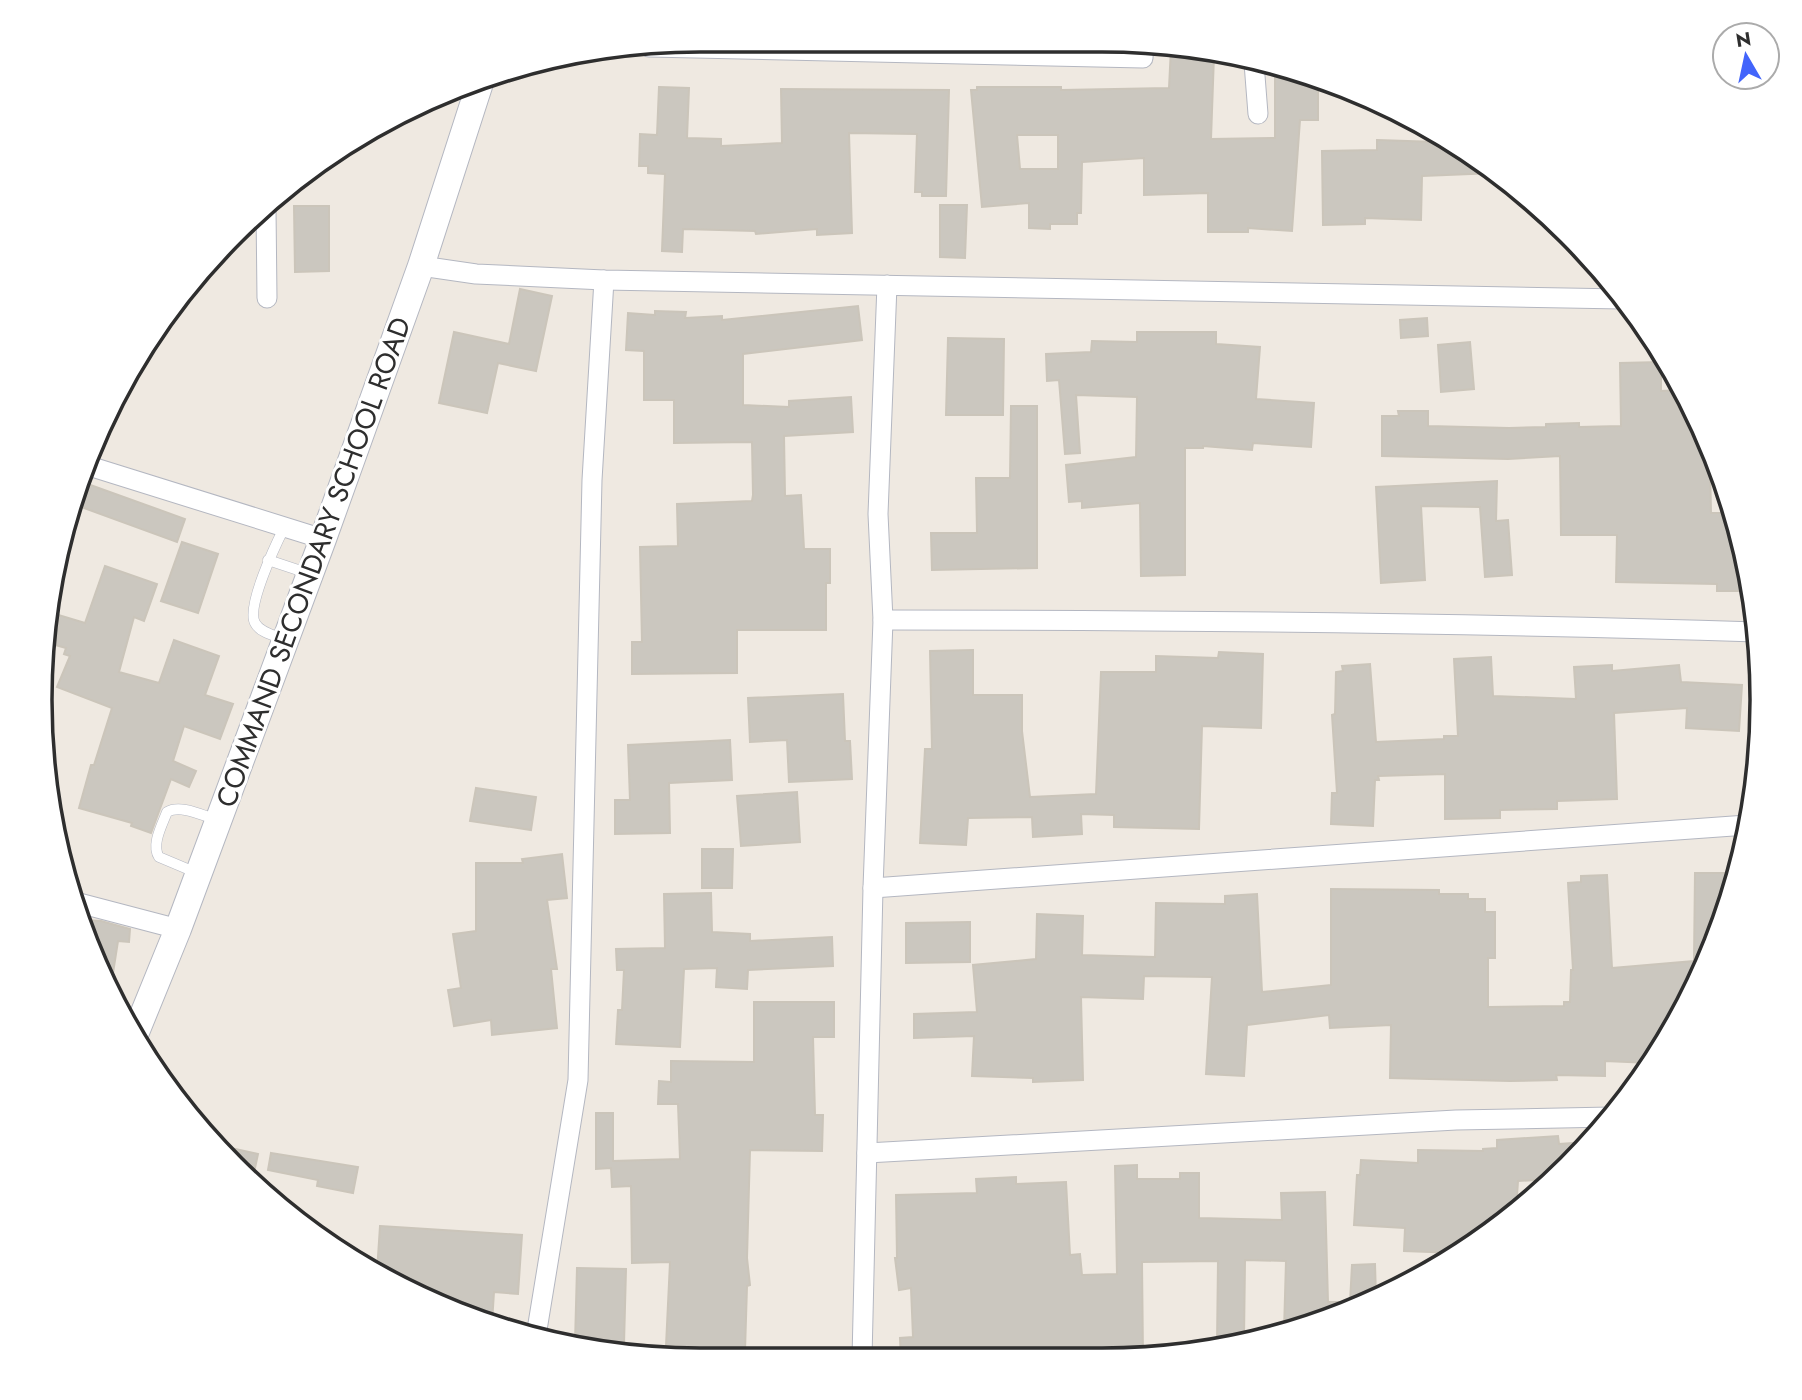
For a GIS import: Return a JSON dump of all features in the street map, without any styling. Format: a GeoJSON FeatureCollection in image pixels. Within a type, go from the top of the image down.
{"type":"FeatureCollection","features":[{"type":"Feature","properties":{"kind":"main road","name":"COMMAND SECONDARY SCHOOL ROAD"},"geometry":{"type":"LineString","coordinates":[[139,1024],[199,874],[323,539],[421,266],[477,93]]}},
{"type":"Feature","properties":{"kind":"street"},"geometry":{"type":"LineString","coordinates":[[874,52],[1143,58],[1143,54]]}},
{"type":"Feature","properties":{"kind":"street"},"geometry":{"type":"LineString","coordinates":[[1255,71],[1258,114]]}},
{"type":"Feature","properties":{"kind":"street"},"geometry":{"type":"LineString","coordinates":[[266,219],[267,298]]}},
{"type":"Feature","properties":{"kind":"street"},"geometry":{"type":"LineString","coordinates":[[421,266],[476,274],[604,280],[1610,299]]}},
{"type":"Feature","properties":{"kind":"street"},"geometry":{"type":"LineString","coordinates":[[538,1326],[578,1080],[592,480],[604,280]]}},
{"type":"Feature","properties":{"kind":"street"},"geometry":{"type":"LineString","coordinates":[[862,1348],[873,888],[883,620],[878,514],[887,285]]}},
{"type":"Feature","properties":{"kind":"street"},"geometry":{"type":"LineString","coordinates":[[96,468],[323,539]]}},
{"type":"Feature","properties":{"kind":"street"},"geometry":{"type":"LineString","coordinates":[[883,620],[1184,620],[1746,632]]}},
{"type":"Feature","properties":{"kind":"street"},"geometry":{"type":"LineString","coordinates":[[873,888],[1737,826]]}},
{"type":"Feature","properties":{"kind":"street"},"geometry":{"type":"LineString","coordinates":[[86,905],[178,929]]}},
{"type":"Feature","properties":{"kind":"street"},"geometry":{"type":"LineString","coordinates":[[867,1153],[1456,1120],[1597,1117]]}},
{"type":"Feature","properties":{"kind":"lane"},"geometry":{"type":"LineString","coordinates":[[284,528],[268,561],[253,612],[255,623],[261,630],[286,640]]}},
{"type":"Feature","properties":{"kind":"lane"},"geometry":{"type":"LineString","coordinates":[[268,561],[310,574]]}},
{"type":"Feature","properties":{"kind":"lane"},"geometry":{"type":"LineString","coordinates":[[199,874],[159,857],[156,853],[167,812],[180,809],[219,820]]}},
{"type":"Feature","properties":{"kind":"building"},"geometry":{"type":"Polygon","coordinates":[[[1171,56],[1214,63],[1211,139],[1275,138],[1275,76],[1318,90],[1318,120],[1300,120],[1292,231],[1248,228],[1248,232],[1208,232],[1208,193],[1144,195],[1144,158],[1082,162],[1081,213],[1077,213],[1077,224],[1050,224],[1050,229],[1029,228],[1029,203],[982,207],[971,90],[977,90],[977,87],[1061,87],[1061,90],[1169,88],[1171,56]],[[1017,135],[1020,169],[1058,169],[1058,135],[1017,135]]]}},
{"type":"Feature","properties":{"kind":"building"},"geometry":{"type":"Polygon","coordinates":[[[659,87],[689,88],[687,138],[721,139],[721,146],[782,143],[781,89],[949,90],[946,196],[922,196],[922,192],[915,192],[917,134],[849,133],[852,233],[817,235],[817,229],[756,234],[755,231],[683,229],[682,252],[662,251],[665,174],[648,173],[648,166],[639,166],[640,134],[657,135],[659,87]]]}},
{"type":"Feature","properties":{"kind":"building"},"geometry":{"type":"Polygon","coordinates":[[[1377,140],[1430,142],[1479,174],[1422,176],[1421,220],[1365,218],[1365,224],[1323,225],[1322,151],[1377,150],[1377,140]]]}},
{"type":"Feature","properties":{"kind":"building"},"geometry":{"type":"Polygon","coordinates":[[[940,205],[967,205],[965,258],[940,257],[940,205]]]}},
{"type":"Feature","properties":{"kind":"building"},"geometry":{"type":"Polygon","coordinates":[[[294,206],[329,206],[329,271],[295,272],[294,206]]]}},
{"type":"Feature","properties":{"kind":"building"},"geometry":{"type":"Polygon","coordinates":[[[520,289],[552,296],[536,371],[498,363],[487,413],[439,403],[454,332],[509,344],[520,289]]]}},
{"type":"Feature","properties":{"kind":"building"},"geometry":{"type":"Polygon","coordinates":[[[858,306],[862,340],[743,354],[743,405],[789,407],[789,401],[851,397],[853,432],[784,436],[785,496],[801,495],[804,549],[830,549],[830,583],[826,583],[826,630],[737,630],[737,673],[632,674],[632,642],[642,642],[640,547],[678,546],[677,504],[752,501],[753,495],[752,442],[674,443],[674,400],[644,400],[644,351],[626,350],[628,313],[655,315],[655,311],[686,312],[685,318],[722,316],[722,320],[858,306]]]}},
{"type":"Feature","properties":{"kind":"building"},"geometry":{"type":"Polygon","coordinates":[[[1427,318],[1428,336],[1401,338],[1400,320],[1427,318]]]}},
{"type":"Feature","properties":{"kind":"building"},"geometry":{"type":"Polygon","coordinates":[[[1137,332],[1216,332],[1216,344],[1260,347],[1256,399],[1314,403],[1311,447],[1253,443],[1252,450],[1203,446],[1185,448],[1185,575],[1141,576],[1140,503],[1082,508],[1082,501],[1069,502],[1066,465],[1136,457],[1137,397],[1076,395],[1080,453],[1065,454],[1059,380],[1047,381],[1046,354],[1091,352],[1092,341],[1137,342],[1137,332]]]}},
{"type":"Feature","properties":{"kind":"building"},"geometry":{"type":"Polygon","coordinates":[[[948,338],[1004,339],[1003,415],[946,415],[948,338]]]}},
{"type":"Feature","properties":{"kind":"building"},"geometry":{"type":"Polygon","coordinates":[[[1470,342],[1474,389],[1441,392],[1438,345],[1470,342]]]}},
{"type":"Feature","properties":{"kind":"building"},"geometry":{"type":"Polygon","coordinates":[[[1654,362],[1661,373],[1661,391],[1671,391],[1683,414],[1710,480],[1711,513],[1721,513],[1740,591],[1717,591],[1717,584],[1616,582],[1617,535],[1561,535],[1560,456],[1508,459],[1382,456],[1382,416],[1399,416],[1398,411],[1428,411],[1428,426],[1509,428],[1579,423],[1579,427],[1621,426],[1620,363],[1654,362]]]}},
{"type":"Feature","properties":{"kind":"building"},"geometry":{"type":"Polygon","coordinates":[[[1011,406],[1037,406],[1037,568],[932,570],[931,533],[977,533],[976,478],[1010,478],[1011,406]]]}},
{"type":"Feature","properties":{"kind":"building"},"geometry":{"type":"Polygon","coordinates":[[[1497,481],[1496,521],[1508,520],[1512,575],[1485,577],[1480,507],[1421,506],[1425,580],[1381,583],[1376,487],[1497,481]]]}},
{"type":"Feature","properties":{"kind":"building"},"geometry":{"type":"Polygon","coordinates":[[[90,485],[185,519],[177,542],[82,507],[90,485]]]}},
{"type":"Feature","properties":{"kind":"building"},"geometry":{"type":"Polygon","coordinates":[[[182,542],[218,554],[198,613],[161,601],[182,542]]]}},
{"type":"Feature","properties":{"kind":"building"},"geometry":{"type":"Polygon","coordinates":[[[105,566],[157,584],[144,621],[134,617],[119,672],[159,683],[174,640],[219,656],[205,695],[233,704],[220,739],[184,726],[173,761],[196,771],[189,787],[171,779],[151,833],[131,826],[132,823],[79,808],[112,708],[57,687],[70,656],[64,654],[66,648],[55,645],[58,615],[85,623],[105,566]]]}},
{"type":"Feature","properties":{"kind":"building"},"geometry":{"type":"Polygon","coordinates":[[[973,650],[973,695],[1022,695],[1022,731],[1030,797],[1096,794],[1101,672],[1156,672],[1156,656],[1218,658],[1219,652],[1263,654],[1261,728],[1202,726],[1199,829],[1114,827],[1114,815],[1081,814],[1082,834],[1033,837],[1032,817],[968,818],[966,845],[920,843],[925,749],[932,749],[930,651],[973,650]]]}},
{"type":"Feature","properties":{"kind":"building"},"geometry":{"type":"Polygon","coordinates":[[[1491,657],[1493,696],[1576,699],[1574,667],[1612,665],[1612,671],[1679,665],[1681,682],[1742,685],[1739,731],[1686,728],[1687,708],[1614,713],[1617,799],[1557,801],[1557,809],[1500,810],[1500,818],[1445,819],[1445,774],[1378,776],[1379,780],[1375,780],[1373,826],[1331,824],[1332,793],[1337,793],[1332,715],[1335,714],[1336,672],[1343,671],[1342,666],[1370,664],[1376,742],[1444,739],[1444,736],[1458,736],[1454,659],[1491,657]]]}},
{"type":"Feature","properties":{"kind":"building"},"geometry":{"type":"Polygon","coordinates":[[[843,694],[845,741],[850,741],[852,779],[789,782],[787,740],[750,742],[748,698],[843,694]]]}},
{"type":"Feature","properties":{"kind":"building"},"geometry":{"type":"Polygon","coordinates":[[[730,740],[732,780],[669,783],[670,833],[615,834],[615,800],[630,800],[628,745],[730,740]]]}},
{"type":"Feature","properties":{"kind":"building"},"geometry":{"type":"Polygon","coordinates":[[[476,788],[536,797],[531,830],[470,821],[476,788]]]}},
{"type":"Feature","properties":{"kind":"building"},"geometry":{"type":"Polygon","coordinates":[[[797,792],[800,842],[741,846],[737,796],[797,792]]]}},
{"type":"Feature","properties":{"kind":"building"},"geometry":{"type":"Polygon","coordinates":[[[702,849],[733,849],[732,888],[702,888],[702,849]]]}},
{"type":"Feature","properties":{"kind":"building"},"geometry":{"type":"Polygon","coordinates":[[[562,854],[567,898],[547,900],[557,969],[551,969],[557,1028],[492,1035],[491,1020],[454,1026],[448,990],[461,988],[453,934],[476,931],[476,863],[523,863],[522,859],[562,854]]]}},
{"type":"Feature","properties":{"kind":"building"},"geometry":{"type":"Polygon","coordinates":[[[1695,873],[1726,873],[1700,948],[1683,986],[1663,1024],[1638,1062],[1605,1061],[1605,1076],[1556,1075],[1557,1080],[1510,1081],[1390,1078],[1391,1025],[1330,1028],[1329,1015],[1247,1025],[1244,1076],[1206,1074],[1212,977],[1144,976],[1143,999],[1081,997],[1083,1080],[1033,1082],[1033,1078],[972,1076],[974,1036],[914,1038],[914,1014],[977,1012],[973,965],[1036,959],[1037,914],[1083,916],[1082,955],[1155,957],[1156,903],[1225,904],[1225,896],[1257,894],[1262,992],[1331,985],[1331,889],[1439,890],[1439,894],[1468,894],[1468,899],[1485,899],[1485,912],[1495,912],[1495,958],[1488,958],[1488,1007],[1564,1006],[1564,1002],[1570,1002],[1573,970],[1568,883],[1581,882],[1581,876],[1607,875],[1612,968],[1694,961],[1695,873]]]}},
{"type":"Feature","properties":{"kind":"building"},"geometry":{"type":"Polygon","coordinates":[[[711,893],[712,932],[750,934],[750,941],[832,937],[833,966],[748,970],[747,989],[716,987],[717,968],[684,969],[680,1047],[616,1044],[618,1010],[622,1010],[624,970],[617,970],[616,949],[665,948],[664,894],[711,893]]]}},
{"type":"Feature","properties":{"kind":"building"},"geometry":{"type":"Polygon","coordinates":[[[92,920],[130,929],[129,942],[118,941],[113,973],[92,920]]]}},
{"type":"Feature","properties":{"kind":"building"},"geometry":{"type":"Polygon","coordinates":[[[970,922],[970,962],[906,963],[906,923],[970,922]]]}},
{"type":"Feature","properties":{"kind":"building"},"geometry":{"type":"Polygon","coordinates":[[[754,1002],[834,1002],[834,1037],[813,1037],[815,1115],[823,1115],[822,1151],[750,1150],[747,1258],[750,1285],[747,1286],[745,1348],[666,1346],[670,1262],[632,1263],[631,1186],[612,1187],[611,1168],[596,1169],[596,1113],[613,1113],[613,1161],[680,1159],[678,1104],[658,1104],[659,1081],[671,1082],[671,1061],[754,1062],[754,1002]]]}},
{"type":"Feature","properties":{"kind":"building"},"geometry":{"type":"Polygon","coordinates":[[[1558,1136],[1559,1144],[1574,1143],[1537,1180],[1518,1181],[1517,1197],[1440,1252],[1404,1251],[1405,1228],[1354,1225],[1357,1175],[1360,1175],[1361,1160],[1418,1163],[1418,1150],[1483,1151],[1497,1148],[1497,1140],[1558,1136]]]}},
{"type":"Feature","properties":{"kind":"building"},"geometry":{"type":"Polygon","coordinates":[[[233,1149],[258,1154],[255,1170],[233,1149]]]}},
{"type":"Feature","properties":{"kind":"building"},"geometry":{"type":"Polygon","coordinates":[[[271,1153],[358,1167],[353,1193],[317,1186],[318,1180],[268,1170],[271,1153]]]}},
{"type":"Feature","properties":{"kind":"building"},"geometry":{"type":"Polygon","coordinates":[[[1137,1165],[1137,1179],[1180,1179],[1180,1173],[1199,1173],[1199,1218],[1282,1220],[1281,1193],[1325,1192],[1328,1302],[1339,1302],[1284,1321],[1286,1261],[1245,1260],[1244,1331],[1217,1337],[1218,1261],[1142,1262],[1143,1346],[900,1348],[900,1338],[913,1337],[911,1288],[899,1290],[895,1258],[896,1195],[977,1193],[976,1179],[1016,1177],[1016,1184],[1066,1182],[1070,1255],[1080,1254],[1082,1275],[1117,1274],[1115,1166],[1137,1165]]]}},
{"type":"Feature","properties":{"kind":"building"},"geometry":{"type":"Polygon","coordinates":[[[380,1226],[522,1235],[518,1294],[494,1292],[493,1313],[452,1298],[378,1262],[380,1226]]]}},
{"type":"Feature","properties":{"kind":"building"},"geometry":{"type":"Polygon","coordinates":[[[1375,1264],[1376,1287],[1350,1298],[1352,1265],[1375,1264]]]}},
{"type":"Feature","properties":{"kind":"building"},"geometry":{"type":"Polygon","coordinates":[[[577,1268],[626,1269],[624,1343],[575,1335],[577,1268]]]}}]}
